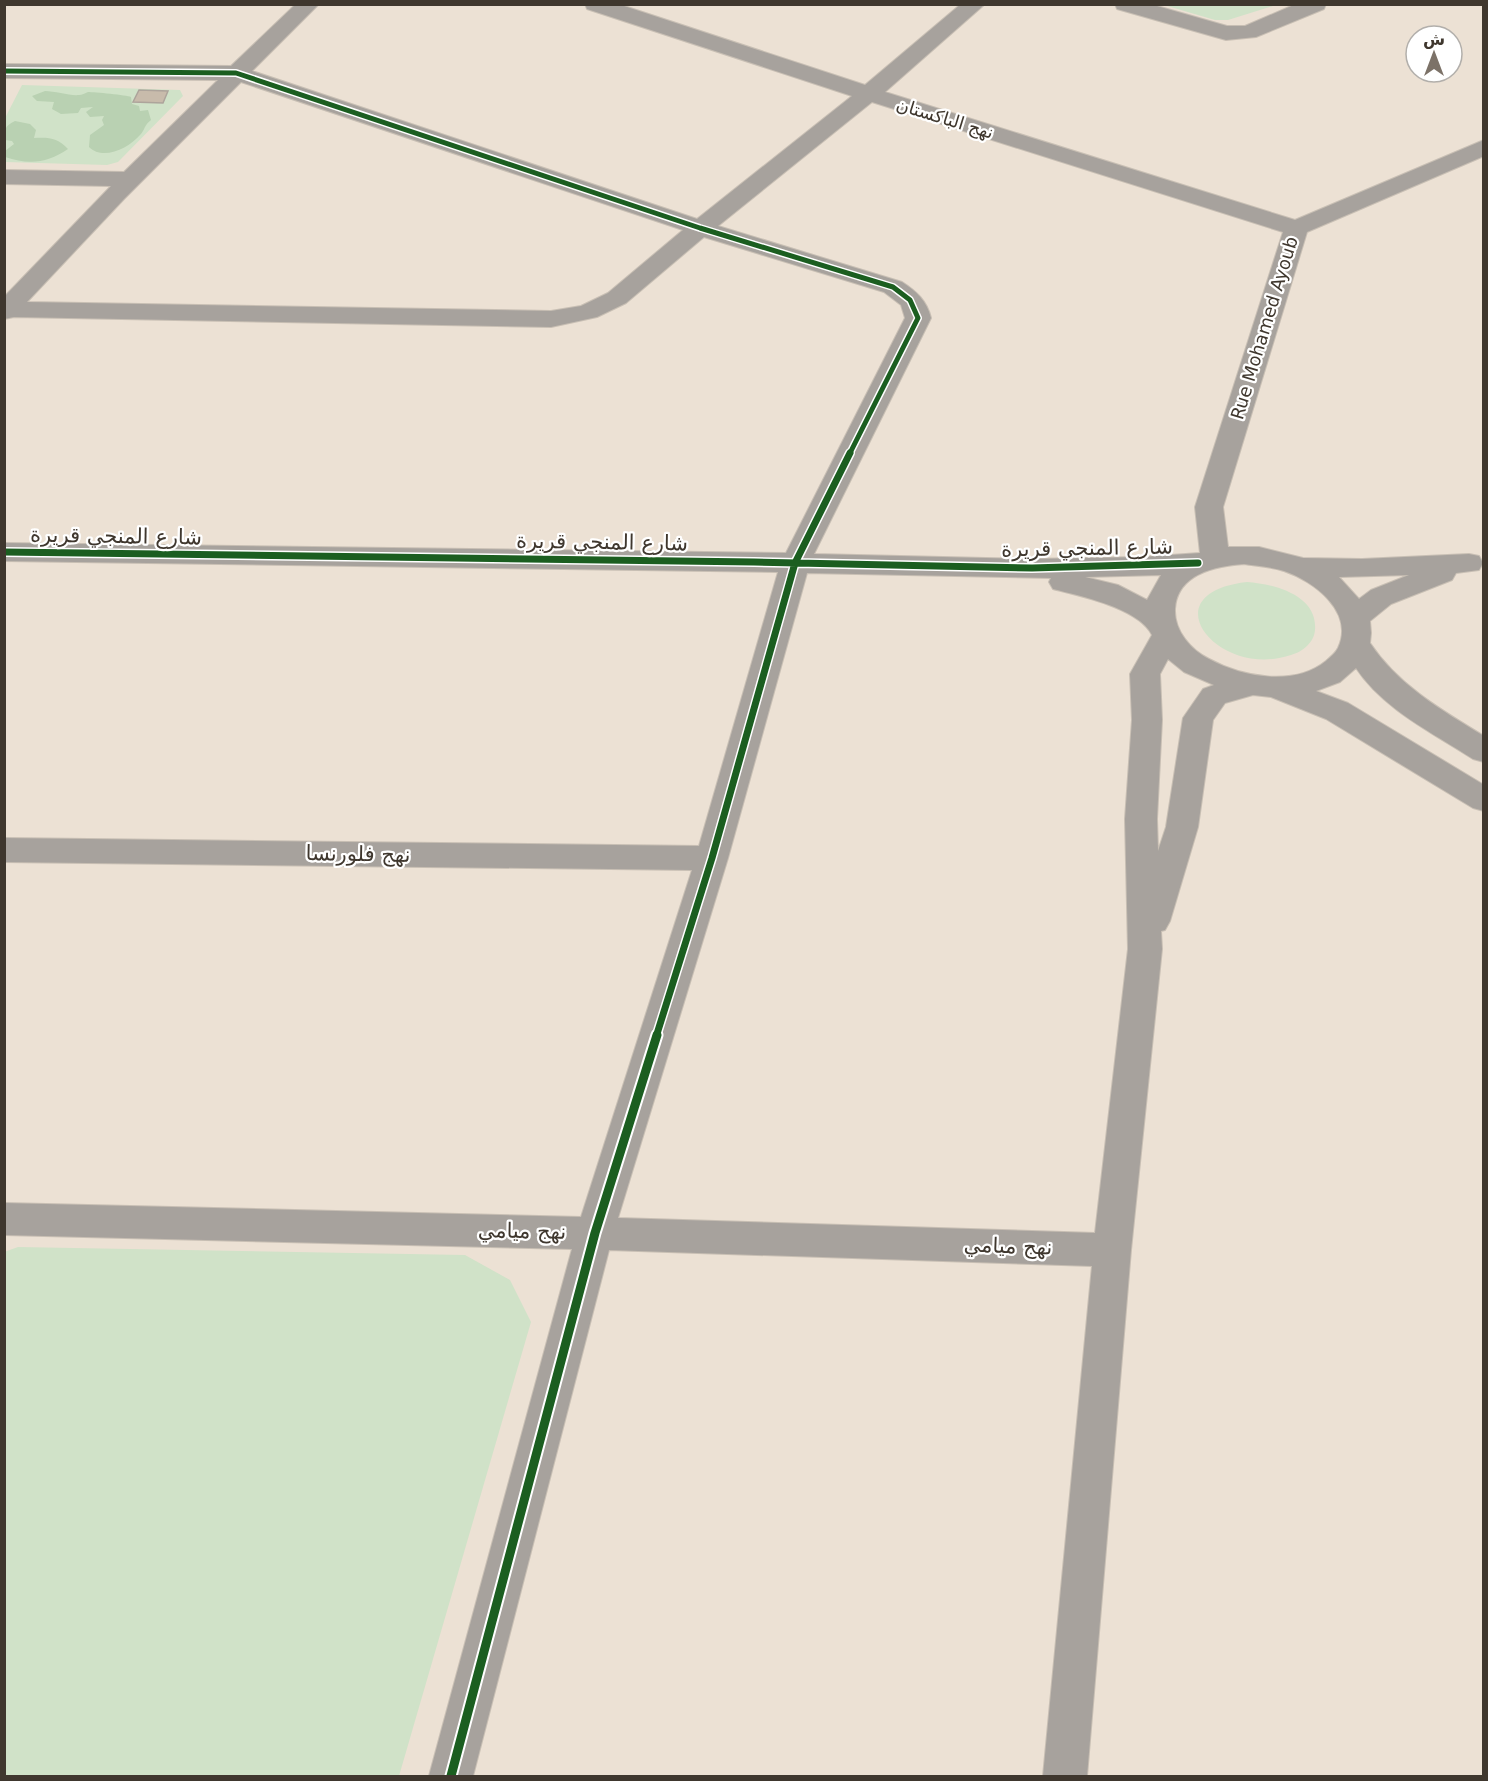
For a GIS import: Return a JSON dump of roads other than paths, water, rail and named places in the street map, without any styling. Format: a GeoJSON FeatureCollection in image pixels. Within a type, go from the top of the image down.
{"type":"FeatureCollection","features":[{"type":"Feature","properties":{"kind":"street"},"geometry":{"type":"LineString","coordinates":[[5,310],[130,179],[309,4]]}},
{"type":"Feature","properties":{"kind":"street","name":"نهج الباكستان"},"geometry":{"type":"LineString","coordinates":[[595,4],[869,94],[1296,228]]}},
{"type":"Feature","properties":{"kind":"street"},"geometry":{"type":"LineString","coordinates":[[5,310],[551,319],[588,312],[617,298],[700,228],[869,94],[975,4]]}},
{"type":"Feature","properties":{"kind":"street"},"geometry":{"type":"LineString","coordinates":[[1125,4],[1226,33],[1248,32],[1316,4]]}},
{"type":"Feature","properties":{"kind":"street"},"geometry":{"type":"LineString","coordinates":[[4,71],[236,73],[700,228],[893,286],[908,297],[917,308],[918,318],[795,563],[712,858],[595,1233],[451,1776]]}},
{"type":"Feature","properties":{"kind":"street","name":"Rue Mohamed Ayoub"},"geometry":{"type":"LineString","coordinates":[[1207,560],[1209,507],[1296,228],[1484,147]]}},
{"type":"Feature","properties":{"kind":"street"},"geometry":{"type":"LineString","coordinates":[[4,177],[130,179]]}},
{"type":"Feature","properties":{"kind":"street","name":"شارع المنجي قريرة"},"geometry":{"type":"LineString","coordinates":[[4,552],[795,563],[990,569],[1132,568],[1207,560]]}},
{"type":"Feature","properties":{"kind":"street"},"geometry":{"type":"LineString","coordinates":[[1484,751],[1418,710],[1374,672],[1355,631],[1345,598],[1327,581],[1303,567],[1274,558],[1254,556],[1207,560],[1179,573],[1167,586],[1159,602],[1163,627],[1180,653],[1200,668],[1224,678],[1264,686],[1337,711],[1484,800]]}},
{"type":"Feature","properties":{"kind":"street"},"geometry":{"type":"LineString","coordinates":[[1303,567],[1362,568],[1476,561]]}},
{"type":"Feature","properties":{"kind":"street"},"geometry":{"type":"LineString","coordinates":[[1145,949],[1182,827],[1198,718],[1214,696],[1264,686],[1304,683],[1327,675],[1345,661],[1355,631],[1381,597],[1476,561]]}},
{"type":"Feature","properties":{"kind":"street","name":"شارع المنجي قريرة"},"geometry":{"type":"LineString","coordinates":[[990,569],[1108,592],[1163,627]]}},
{"type":"Feature","properties":{"kind":"street"},"geometry":{"type":"LineString","coordinates":[[1065,1776],[1112,1250],[1145,949],[1141,819],[1147,720],[1145,674],[1163,627]]}},
{"type":"Feature","properties":{"kind":"street","name":"نهج فلورنسا"},"geometry":{"type":"LineString","coordinates":[[4,850],[712,858]]}},
{"type":"Feature","properties":{"kind":"street","name":"نهج ميامي"},"geometry":{"type":"LineString","coordinates":[[4,1219],[595,1233],[1112,1250]]}}]}
